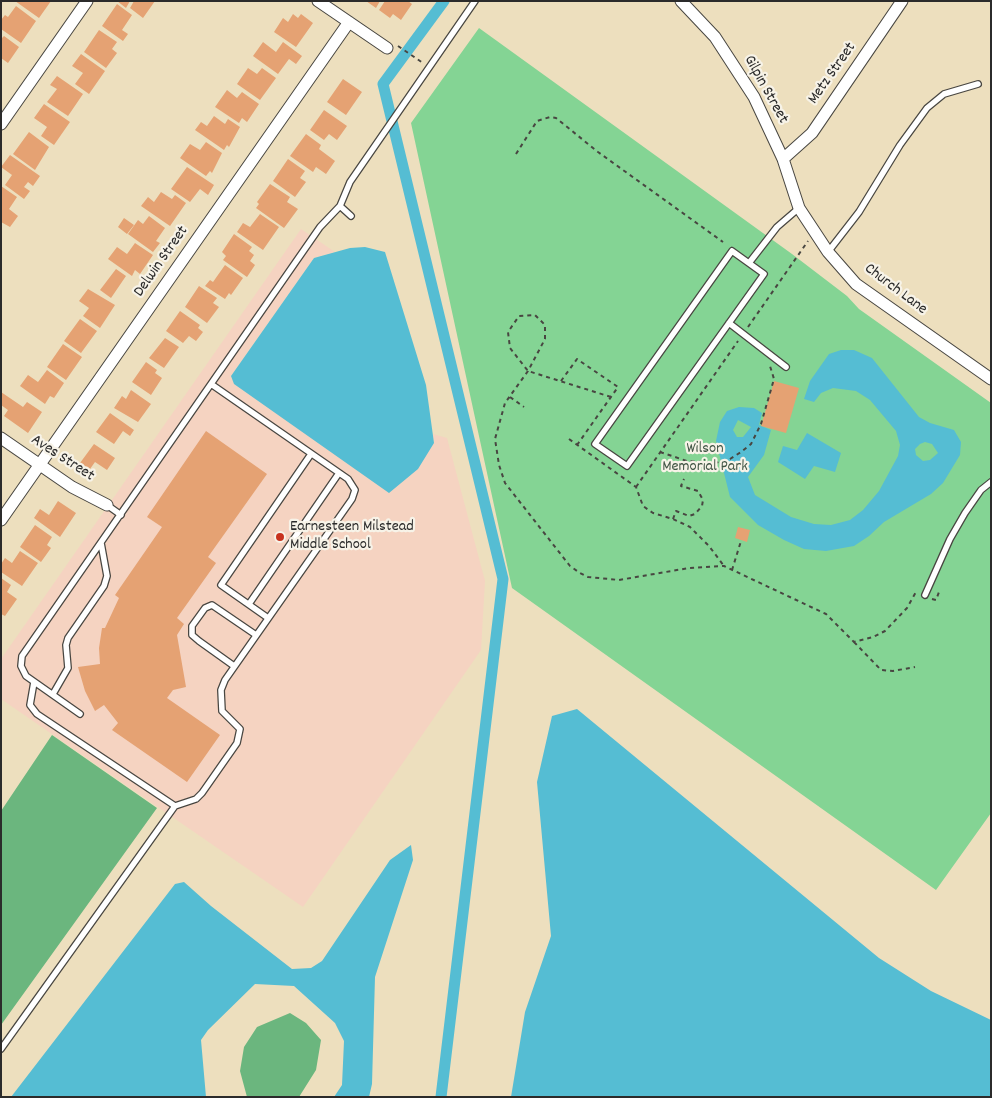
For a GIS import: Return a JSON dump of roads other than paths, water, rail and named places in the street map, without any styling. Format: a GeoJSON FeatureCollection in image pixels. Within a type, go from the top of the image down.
{"type":"FeatureCollection","features":[{"type":"Feature","properties":{"kind":"street"},"geometry":{"type":"LineString","coordinates":[[1,124],[87,1]]}},
{"type":"Feature","properties":{"kind":"street"},"geometry":{"type":"LineString","coordinates":[[318,1],[387,48]]}},
{"type":"Feature","properties":{"kind":"street","name":"Gilpin Street"},"geometry":{"type":"LineString","coordinates":[[681,1],[715,37],[754,97],[783,159],[799,208]]}},
{"type":"Feature","properties":{"kind":"street","name":"Metz Street"},"geometry":{"type":"LineString","coordinates":[[783,159],[812,132],[902,1]]}},
{"type":"Feature","properties":{"kind":"street","name":"Delwin Street"},"geometry":{"type":"LineString","coordinates":[[1,520],[349,22]]}},
{"type":"Feature","properties":{"kind":"street","name":"Church Lane"},"geometry":{"type":"LineString","coordinates":[[799,208],[828,252],[856,284],[991,379]]}},
{"type":"Feature","properties":{"kind":"street","name":"Aves Street"},"geometry":{"type":"LineString","coordinates":[[1,438],[72,488],[107,505]]}},
{"type":"Feature","properties":{"kind":"lane"},"geometry":{"type":"LineString","coordinates":[[80,714],[26,676],[21,666],[22,656],[320,227],[340,206],[350,182],[475,1]]}},
{"type":"Feature","properties":{"kind":"lane"},"geometry":{"type":"LineString","coordinates":[[828,252],[859,212],[905,138],[927,108],[944,94],[978,84]]}},
{"type":"Feature","properties":{"kind":"lane"},"geometry":{"type":"LineString","coordinates":[[340,206],[351,216]]}},
{"type":"Feature","properties":{"kind":"lane"},"geometry":{"type":"LineString","coordinates":[[749,263],[777,227],[799,208]]}},
{"type":"Feature","properties":{"kind":"lane"},"geometry":{"type":"LineString","coordinates":[[732,251],[764,274],[729,323],[627,466],[595,444],[732,251]]}},
{"type":"Feature","properties":{"kind":"lane"},"geometry":{"type":"LineString","coordinates":[[729,323],[786,367]]}},
{"type":"Feature","properties":{"kind":"lane"},"geometry":{"type":"LineString","coordinates":[[1,1049],[175,806],[196,799],[202,793],[237,743],[240,729],[222,711],[221,690],[234,666],[352,499],[355,490],[339,473],[211,384]]}},
{"type":"Feature","properties":{"kind":"lane"},"geometry":{"type":"LineString","coordinates":[[268,618],[221,585],[311,454]]}},
{"type":"Feature","properties":{"kind":"lane"},"geometry":{"type":"LineString","coordinates":[[248,604],[339,473]]}},
{"type":"Feature","properties":{"kind":"lane"},"geometry":{"type":"LineString","coordinates":[[925,595],[964,513],[981,490],[991,482]]}},
{"type":"Feature","properties":{"kind":"lane"},"geometry":{"type":"LineString","coordinates":[[107,505],[121,515]]}},
{"type":"Feature","properties":{"kind":"lane"},"geometry":{"type":"LineString","coordinates":[[52,694],[68,668],[66,646],[68,638],[104,586],[107,576],[101,543]]}},
{"type":"Feature","properties":{"kind":"lane"},"geometry":{"type":"LineString","coordinates":[[234,666],[192,635],[192,626],[196,620],[205,608],[212,605],[256,635]]}},
{"type":"Feature","properties":{"kind":"lane"},"geometry":{"type":"LineString","coordinates":[[34,682],[30,705],[37,714],[175,806]]}},
{"type":"Feature","properties":{"kind":"water"},"geometry":{"type":"Polygon","coordinates":[[[365,247],[385,252],[426,385],[434,443],[418,469],[389,493],[234,384],[231,376],[314,258],[350,248],[365,247]]]}},
{"type":"Feature","properties":{"kind":"water"},"geometry":{"type":"Polygon","coordinates":[[[841,350],[854,350],[872,358],[919,417],[930,423],[954,430],[961,442],[960,455],[943,483],[931,494],[884,522],[869,536],[854,546],[826,551],[804,549],[784,540],[758,525],[730,497],[716,441],[720,422],[727,411],[739,407],[754,408],[762,413],[759,425],[771,430],[764,455],[748,477],[755,495],[791,517],[814,524],[831,525],[850,520],[863,510],[879,491],[898,456],[900,445],[896,431],[870,400],[856,391],[833,388],[821,393],[814,402],[804,399],[810,381],[829,354],[841,350]],[[738,420],[733,430],[737,437],[743,437],[751,427],[738,420]],[[925,442],[915,449],[916,455],[923,461],[930,460],[938,453],[932,444],[925,442]]]}},
{"type":"Feature","properties":{"kind":"water"},"geometry":{"type":"Polygon","coordinates":[[[807,433],[841,453],[835,472],[814,466],[805,479],[778,462],[783,446],[797,450],[807,433]]]}},
{"type":"Feature","properties":{"kind":"water"},"geometry":{"type":"Polygon","coordinates":[[[577,709],[879,958],[931,991],[991,1020],[991,1097],[511,1097],[525,1012],[551,936],[537,782],[552,716],[577,709]]]}},
{"type":"Feature","properties":{"kind":"water"},"geometry":{"type":"Polygon","coordinates":[[[411,845],[413,860],[375,977],[372,1084],[369,1097],[334,1097],[342,1085],[344,1041],[335,1023],[294,986],[255,984],[208,1030],[201,1040],[206,1097],[11,1097],[175,884],[184,882],[211,906],[292,969],[311,968],[322,961],[390,860],[411,845]]]}},
{"type":"Feature","properties":{"kind":"waterway"},"geometry":{"type":"LineString","coordinates":[[441,1097],[503,579],[383,84],[444,1]]}},
{"type":"Feature","properties":{"kind":"place","name":"Earnesteen Milstead Middle School"},"geometry":{"type":"Point","coordinates":[280,537]}},
{"type":"Feature","properties":{"kind":"park label","name":"Wilson Memorial Park"},"geometry":{"type":"Point","coordinates":[705,459]}}]}
